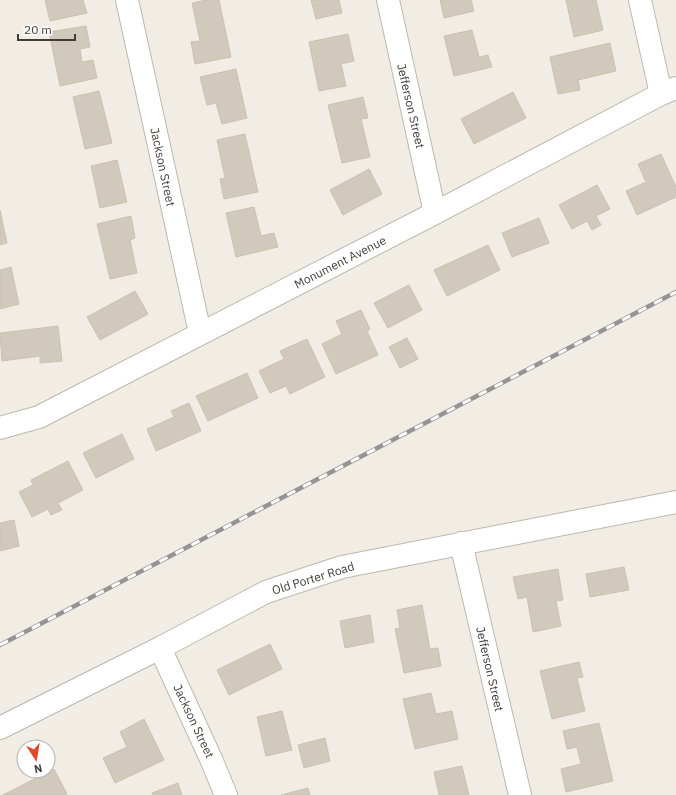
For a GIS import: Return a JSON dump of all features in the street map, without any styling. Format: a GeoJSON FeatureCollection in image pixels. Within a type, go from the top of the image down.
{"type":"FeatureCollection","features":[{"type":"Feature","properties":{"kind":"street","name":"Jackson Street"},"geometry":{"type":"LineString","coordinates":[[127,0],[200,333]]}},
{"type":"Feature","properties":{"kind":"street","name":"Jefferson Street"},"geometry":{"type":"LineString","coordinates":[[388,0],[435,213]]}},
{"type":"Feature","properties":{"kind":"street"},"geometry":{"type":"LineString","coordinates":[[640,0],[668,91]]}},
{"type":"Feature","properties":{"kind":"street","name":"Monument Avenue"},"geometry":{"type":"LineString","coordinates":[[0,428],[40,417],[668,91]]}},
{"type":"Feature","properties":{"kind":"street","name":"Old Porter Road"},"geometry":{"type":"LineString","coordinates":[[0,728],[160,648],[266,592],[342,567],[676,502]]}},
{"type":"Feature","properties":{"kind":"street","name":"Jefferson Street"},"geometry":{"type":"LineString","coordinates":[[461,543],[520,795]]}},
{"type":"Feature","properties":{"kind":"street","name":"Jackson Street"},"geometry":{"type":"LineString","coordinates":[[160,648],[212,759],[226,795]]}},
{"type":"Feature","properties":{"kind":"building"},"geometry":{"type":"Polygon","coordinates":[[[45,0],[83,0],[87,13],[50,21],[45,0]]]}},
{"type":"Feature","properties":{"kind":"building"},"geometry":{"type":"Polygon","coordinates":[[[206,0],[219,0],[231,57],[195,64],[191,42],[200,41],[192,3],[206,0]]]}},
{"type":"Feature","properties":{"kind":"building"},"geometry":{"type":"Polygon","coordinates":[[[311,0],[339,0],[342,13],[316,19],[311,0]]]}},
{"type":"Feature","properties":{"kind":"building"},"geometry":{"type":"Polygon","coordinates":[[[440,0],[471,0],[474,11],[444,18],[440,0]]]}},
{"type":"Feature","properties":{"kind":"building"},"geometry":{"type":"Polygon","coordinates":[[[566,0],[596,0],[603,30],[574,37],[566,0]]]}},
{"type":"Feature","properties":{"kind":"building"},"geometry":{"type":"Polygon","coordinates":[[[86,26],[90,47],[80,49],[82,62],[93,60],[97,78],[60,86],[49,32],[86,26]]]}},
{"type":"Feature","properties":{"kind":"building"},"geometry":{"type":"Polygon","coordinates":[[[472,30],[479,57],[488,55],[492,67],[454,76],[444,36],[472,30]]]}},
{"type":"Feature","properties":{"kind":"building"},"geometry":{"type":"Polygon","coordinates":[[[348,34],[354,61],[341,64],[346,86],[319,91],[309,42],[348,34]]]}},
{"type":"Feature","properties":{"kind":"building"},"geometry":{"type":"Polygon","coordinates":[[[610,43],[616,71],[578,80],[580,90],[558,94],[550,57],[610,43]]]}},
{"type":"Feature","properties":{"kind":"building"},"geometry":{"type":"Polygon","coordinates":[[[236,69],[247,118],[222,124],[216,103],[207,105],[200,77],[236,69]]]}},
{"type":"Feature","properties":{"kind":"building"},"geometry":{"type":"Polygon","coordinates":[[[99,91],[112,143],[85,149],[73,97],[99,91]]]}},
{"type":"Feature","properties":{"kind":"building"},"geometry":{"type":"Polygon","coordinates":[[[513,92],[526,118],[474,144],[461,119],[513,92]]]}},
{"type":"Feature","properties":{"kind":"building"},"geometry":{"type":"Polygon","coordinates":[[[363,97],[368,118],[361,119],[370,157],[342,163],[328,105],[363,97]]]}},
{"type":"Feature","properties":{"kind":"building"},"geometry":{"type":"Polygon","coordinates":[[[245,134],[258,192],[224,199],[220,179],[225,178],[217,140],[245,134]]]}},
{"type":"Feature","properties":{"kind":"building"},"geometry":{"type":"Polygon","coordinates":[[[661,154],[676,187],[676,197],[637,215],[626,191],[646,182],[638,164],[661,154]]]}},
{"type":"Feature","properties":{"kind":"building"},"geometry":{"type":"Polygon","coordinates":[[[117,160],[127,202],[100,208],[91,166],[117,160]]]}},
{"type":"Feature","properties":{"kind":"building"},"geometry":{"type":"Polygon","coordinates":[[[369,169],[382,194],[343,215],[330,190],[369,169]]]}},
{"type":"Feature","properties":{"kind":"building"},"geometry":{"type":"Polygon","coordinates":[[[597,185],[610,209],[596,216],[601,225],[592,230],[587,221],[572,229],[559,205],[597,185]]]}},
{"type":"Feature","properties":{"kind":"building"},"geometry":{"type":"Polygon","coordinates":[[[254,207],[261,236],[274,233],[278,247],[236,257],[226,213],[254,207]]]}},
{"type":"Feature","properties":{"kind":"building"},"geometry":{"type":"Polygon","coordinates":[[[0,210],[7,243],[0,245],[0,210]]]}},
{"type":"Feature","properties":{"kind":"building"},"geometry":{"type":"Polygon","coordinates":[[[131,216],[135,238],[130,240],[137,273],[110,279],[97,224],[131,216]]]}},
{"type":"Feature","properties":{"kind":"building"},"geometry":{"type":"Polygon","coordinates":[[[539,218],[549,243],[512,257],[502,233],[539,218]]]}},
{"type":"Feature","properties":{"kind":"building"},"geometry":{"type":"Polygon","coordinates":[[[488,245],[500,270],[447,296],[434,270],[488,245]]]}},
{"type":"Feature","properties":{"kind":"building"},"geometry":{"type":"Polygon","coordinates":[[[11,267],[19,304],[0,309],[0,270],[11,267]]]}},
{"type":"Feature","properties":{"kind":"building"},"geometry":{"type":"Polygon","coordinates":[[[409,285],[422,310],[388,328],[374,303],[409,285]]]}},
{"type":"Feature","properties":{"kind":"building"},"geometry":{"type":"Polygon","coordinates":[[[135,291],[148,314],[100,340],[87,317],[135,291]]]}},
{"type":"Feature","properties":{"kind":"building"},"geometry":{"type":"Polygon","coordinates":[[[361,310],[370,329],[367,331],[378,355],[336,374],[322,344],[342,334],[336,321],[361,310]]]}},
{"type":"Feature","properties":{"kind":"building"},"geometry":{"type":"Polygon","coordinates":[[[58,326],[62,361],[40,363],[40,356],[2,361],[0,333],[58,326]]]}},
{"type":"Feature","properties":{"kind":"building"},"geometry":{"type":"Polygon","coordinates":[[[407,338],[418,359],[400,368],[389,347],[407,338]]]}},
{"type":"Feature","properties":{"kind":"building"},"geometry":{"type":"Polygon","coordinates":[[[307,339],[325,377],[290,394],[286,386],[270,393],[259,371],[284,359],[280,351],[307,339]]]}},
{"type":"Feature","properties":{"kind":"building"},"geometry":{"type":"Polygon","coordinates":[[[247,373],[258,398],[208,421],[196,396],[247,373]]]}},
{"type":"Feature","properties":{"kind":"building"},"geometry":{"type":"Polygon","coordinates":[[[189,403],[201,431],[156,451],[147,429],[174,417],[171,411],[189,403]]]}},
{"type":"Feature","properties":{"kind":"building"},"geometry":{"type":"Polygon","coordinates":[[[122,434],[134,459],[96,478],[83,453],[122,434]]]}},
{"type":"Feature","properties":{"kind":"building"},"geometry":{"type":"Polygon","coordinates":[[[68,461],[83,490],[58,503],[62,510],[51,515],[48,509],[32,517],[19,492],[33,485],[31,480],[68,461]]]}},
{"type":"Feature","properties":{"kind":"building"},"geometry":{"type":"Polygon","coordinates":[[[14,520],[19,546],[0,551],[0,523],[14,520]]]}},
{"type":"Feature","properties":{"kind":"building"},"geometry":{"type":"Polygon","coordinates":[[[624,567],[629,590],[590,597],[586,574],[624,567]]]}},
{"type":"Feature","properties":{"kind":"building"},"geometry":{"type":"Polygon","coordinates":[[[558,569],[563,600],[556,601],[561,626],[533,632],[527,597],[518,599],[513,577],[558,569]]]}},
{"type":"Feature","properties":{"kind":"building"},"geometry":{"type":"Polygon","coordinates":[[[422,605],[430,649],[438,648],[441,666],[404,673],[395,629],[400,628],[397,610],[422,605]]]}},
{"type":"Feature","properties":{"kind":"building"},"geometry":{"type":"Polygon","coordinates":[[[370,615],[374,642],[345,648],[340,621],[370,615]]]}},
{"type":"Feature","properties":{"kind":"building"},"geometry":{"type":"Polygon","coordinates":[[[270,644],[282,669],[229,695],[217,670],[270,644]]]}},
{"type":"Feature","properties":{"kind":"building"},"geometry":{"type":"Polygon","coordinates":[[[579,662],[583,677],[577,678],[585,711],[552,719],[540,671],[579,662]]]}},
{"type":"Feature","properties":{"kind":"building"},"geometry":{"type":"Polygon","coordinates":[[[431,693],[436,714],[452,711],[458,739],[415,749],[403,699],[431,693]]]}},
{"type":"Feature","properties":{"kind":"building"},"geometry":{"type":"Polygon","coordinates":[[[282,711],[292,750],[266,756],[257,717],[282,711]]]}},
{"type":"Feature","properties":{"kind":"building"},"geometry":{"type":"Polygon","coordinates":[[[144,719],[164,760],[115,783],[103,758],[127,747],[120,732],[144,719]]]}},
{"type":"Feature","properties":{"kind":"building"},"geometry":{"type":"Polygon","coordinates":[[[599,723],[613,781],[566,792],[561,769],[581,764],[577,747],[567,749],[563,731],[599,723]]]}},
{"type":"Feature","properties":{"kind":"building"},"geometry":{"type":"Polygon","coordinates":[[[325,738],[330,761],[304,768],[298,745],[325,738]]]}},
{"type":"Feature","properties":{"kind":"building"},"geometry":{"type":"Polygon","coordinates":[[[462,766],[469,795],[439,795],[434,772],[462,766]]]}},
{"type":"Feature","properties":{"kind":"building"},"geometry":{"type":"Polygon","coordinates":[[[56,773],[67,794],[64,795],[3,795],[34,779],[56,779],[56,773]]]}},
{"type":"Feature","properties":{"kind":"building"},"geometry":{"type":"Polygon","coordinates":[[[178,783],[182,795],[153,795],[152,793],[178,783]]]}},
{"type":"Feature","properties":{"kind":"building"},"geometry":{"type":"Polygon","coordinates":[[[308,788],[310,795],[281,795],[308,788]]]}},
{"type":"Feature","properties":{"kind":"railway"},"geometry":{"type":"LineString","coordinates":[[0,645],[676,292]]}}]}
